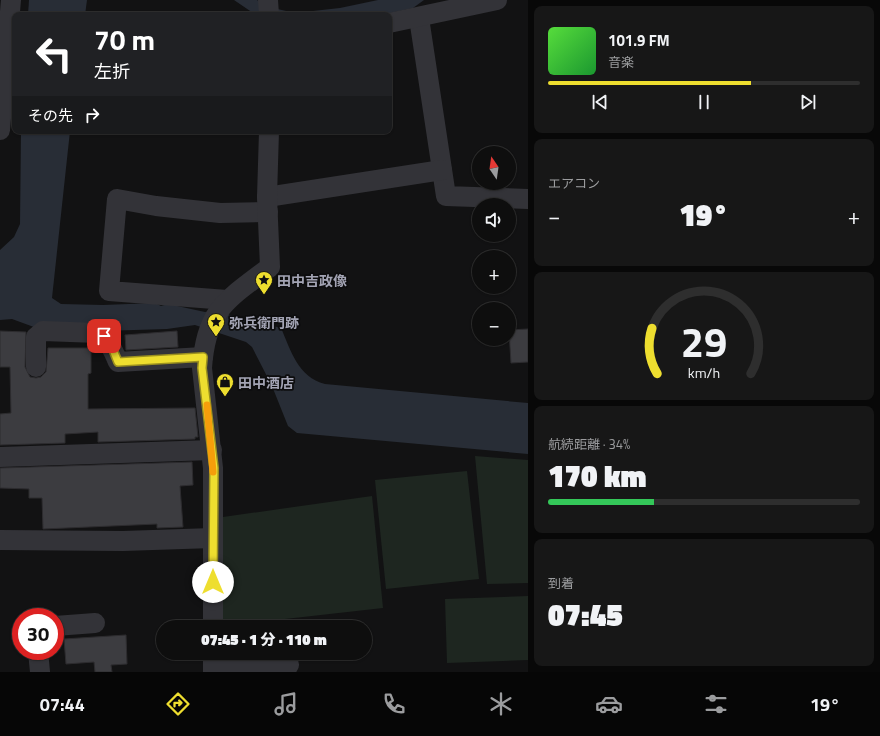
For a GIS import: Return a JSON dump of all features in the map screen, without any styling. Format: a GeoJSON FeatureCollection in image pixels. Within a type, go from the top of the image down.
{"type":"FeatureCollection","features":[{"type":"Feature","properties":{"kind":"street"},"geometry":{"type":"LineString","coordinates":[[0,130],[11,0]]}},
{"type":"Feature","properties":{"kind":"street"},"geometry":{"type":"LineString","coordinates":[[392,22],[419,18],[497,0]]}},
{"type":"Feature","properties":{"kind":"street"},"geometry":{"type":"LineString","coordinates":[[419,18],[446,196],[528,198]]}},
{"type":"Feature","properties":{"kind":"street"},"geometry":{"type":"LineString","coordinates":[[213,620],[214,538],[212,450],[202,368],[203,357],[208,330],[224,304],[270,266],[267,204],[269,134]]}},
{"type":"Feature","properties":{"kind":"street"},"geometry":{"type":"LineString","coordinates":[[224,304],[109,291],[117,199],[156,206],[220,213],[442,170]]}},
{"type":"Feature","properties":{"kind":"street"},"geometry":{"type":"LineString","coordinates":[[36,367],[36,337],[43,331],[98,333],[111,345],[118,362],[203,357]]}},
{"type":"Feature","properties":{"kind":"street"},"geometry":{"type":"LineString","coordinates":[[0,457],[212,450]]}},
{"type":"Feature","properties":{"kind":"street"},"geometry":{"type":"LineString","coordinates":[[0,540],[123,541],[214,538]]}},
{"type":"Feature","properties":{"kind":"street"},"geometry":{"type":"LineString","coordinates":[[64,625],[95,623]]}},
{"type":"Feature","properties":{"kind":"street"},"geometry":{"type":"LineString","coordinates":[[39,660],[40,672]]}},
{"type":"Feature","properties":{"kind":"street"},"geometry":{"type":"LineString","coordinates":[[213,665],[290,665]]}},
{"type":"Feature","properties":{"kind":"shaded area"},"geometry":{"type":"Polygon","coordinates":[[[29,0],[87,0],[85,12],[28,12],[29,0]]]}},
{"type":"Feature","properties":{"kind":"shaded area"},"geometry":{"type":"Polygon","coordinates":[[[234,0],[257,0],[264,6],[291,12],[252,12],[234,0]]]}},
{"type":"Feature","properties":{"kind":"shaded area"},"geometry":{"type":"Polygon","coordinates":[[[378,0],[424,0],[413,8],[392,13],[304,12],[340,8],[378,0]]]}},
{"type":"Feature","properties":{"kind":"shaded area"},"geometry":{"type":"Polygon","coordinates":[[[21,134],[70,134],[52,298],[61,304],[103,305],[155,303],[161,306],[168,304],[205,312],[215,311],[281,328],[292,354],[302,369],[308,376],[325,384],[528,403],[528,454],[297,433],[288,426],[272,386],[252,347],[246,342],[195,325],[167,329],[102,331],[42,330],[12,319],[0,320],[0,250],[14,237],[20,224],[21,134]]]}},
{"type":"Feature","properties":{"kind":"shaded area"},"geometry":{"type":"Polygon","coordinates":[[[475,456],[528,460],[528,583],[487,584],[475,456]]]}},
{"type":"Feature","properties":{"kind":"shaded area"},"geometry":{"type":"Polygon","coordinates":[[[467,471],[479,579],[386,589],[375,480],[467,471]]]}},
{"type":"Feature","properties":{"kind":"shaded area"},"geometry":{"type":"Polygon","coordinates":[[[372,496],[383,608],[276,620],[222,620],[223,517],[372,496]]]}},
{"type":"Feature","properties":{"kind":"shaded area"},"geometry":{"type":"Polygon","coordinates":[[[528,596],[528,660],[447,663],[445,599],[528,596]]]}},
{"type":"Feature","properties":{"kind":"building"},"geometry":{"type":"Polygon","coordinates":[[[528,329],[528,362],[511,363],[510,346],[516,346],[516,330],[528,329]]]}},
{"type":"Feature","properties":{"kind":"building"},"geometry":{"type":"Polygon","coordinates":[[[0,331],[26,332],[25,367],[30,377],[41,377],[46,372],[48,348],[91,348],[91,373],[88,374],[88,409],[195,408],[198,437],[195,437],[195,439],[98,442],[98,432],[65,434],[65,443],[0,445],[0,414],[11,413],[10,367],[0,367],[0,331]]]}},
{"type":"Feature","properties":{"kind":"building"},"geometry":{"type":"Polygon","coordinates":[[[177,331],[178,347],[126,350],[125,335],[177,331]]]}},
{"type":"Feature","properties":{"kind":"building"},"geometry":{"type":"Polygon","coordinates":[[[192,462],[193,485],[180,486],[183,527],[157,528],[157,524],[43,529],[42,498],[29,498],[29,489],[0,488],[0,468],[192,462]]]}},
{"type":"Feature","properties":{"kind":"building"},"geometry":{"type":"Polygon","coordinates":[[[126,635],[127,664],[111,665],[112,672],[95,672],[94,662],[66,664],[64,639],[126,635]]]}},
{"type":"Feature","properties":{"kind":"slow traffic"},"geometry":{"type":"LineString","coordinates":[[207,405],[214,468],[213,472]]}},
{"type":"Feature","properties":{"kind":"place","name":"田中吉政像"},"geometry":{"type":"Point","coordinates":[264,295]}},
{"type":"Feature","properties":{"kind":"place","name":"弥兵衛門跡"},"geometry":{"type":"Point","coordinates":[216,337]}},
{"type":"Feature","properties":{"kind":"place","name":"田中酒店"},"geometry":{"type":"Point","coordinates":[225,397]}},
{"type":"Feature","properties":{"kind":"route"},"geometry":{"type":"LineString","coordinates":[[104,336],[111,345],[118,362],[203,357],[202,368],[214,468],[213,582]]}}]}
